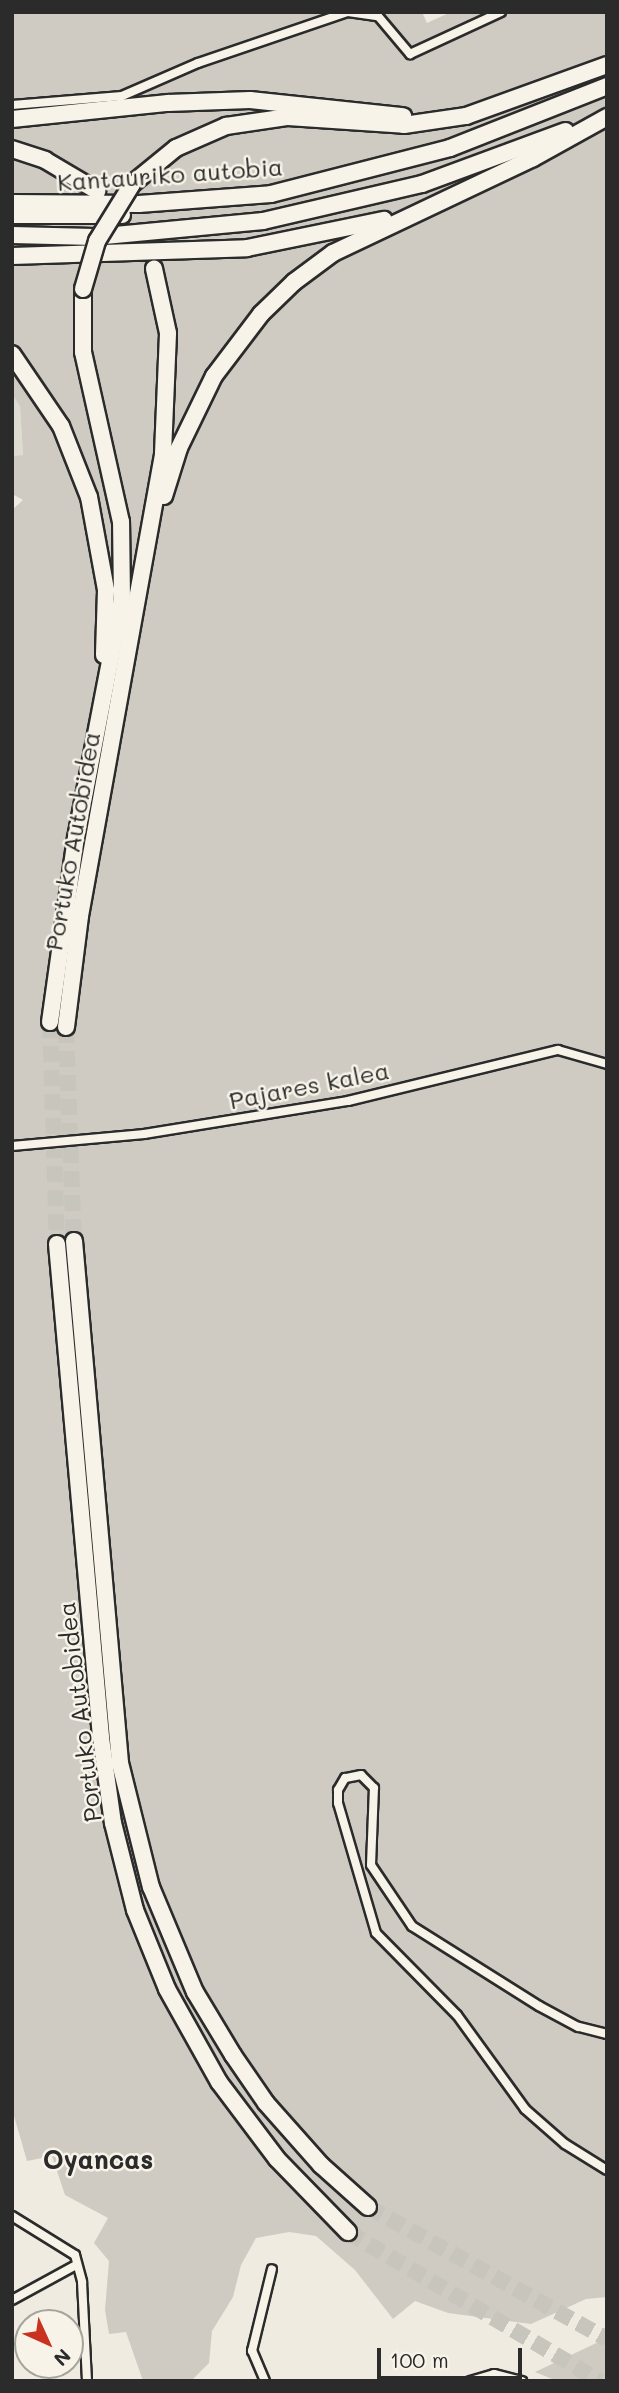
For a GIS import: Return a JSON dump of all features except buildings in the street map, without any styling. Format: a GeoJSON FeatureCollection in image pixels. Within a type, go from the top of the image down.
{"type":"FeatureCollection","features":[{"type":"Feature","properties":{"kind":"highway"},"geometry":{"type":"LineString","coordinates":[[100,703],[118,627],[124,558],[117,495],[83,352],[83,289],[97,241],[132,184],[185,143],[226,126],[258,119],[404,125],[448,118],[492,109],[607,65]]}},
{"type":"Feature","properties":{"kind":"highway","name":"Kantauriko autobia"},"geometry":{"type":"LineString","coordinates":[[12,203],[139,204],[271,194],[438,152],[607,86]]}},
{"type":"Feature","properties":{"kind":"highway"},"geometry":{"type":"LineString","coordinates":[[12,120],[168,103],[250,100],[448,118]]}},
{"type":"Feature","properties":{"kind":"highway"},"geometry":{"type":"LineString","coordinates":[[145,569],[179,448],[194,413],[236,345],[261,314],[314,266],[607,116]]}},
{"type":"Feature","properties":{"kind":"highway","name":"Kantauriko autobia"},"geometry":{"type":"LineString","coordinates":[[12,235],[151,233],[263,221],[322,210],[422,184],[607,116]]}},
{"type":"Feature","properties":{"kind":"highway"},"geometry":{"type":"LineString","coordinates":[[12,149],[68,171],[97,191]]}},
{"type":"Feature","properties":{"kind":"highway"},"geometry":{"type":"LineString","coordinates":[[12,215],[144,214],[271,194]]}},
{"type":"Feature","properties":{"kind":"highway"},"geometry":{"type":"LineString","coordinates":[[12,256],[247,248],[304,240],[425,208]]}},
{"type":"Feature","properties":{"kind":"highway"},"geometry":{"type":"LineString","coordinates":[[145,569],[169,380],[167,317],[154,269]]}},
{"type":"Feature","properties":{"kind":"highway"},"geometry":{"type":"LineString","coordinates":[[12,354],[61,426],[89,497],[106,590],[100,703]]}},
{"type":"Feature","properties":{"kind":"highway","name":"Portuko Autobidea"},"geometry":{"type":"LineString","coordinates":[[100,703],[76,838],[58,1024],[145,569]]}},
{"type":"Feature","properties":{"kind":"highway","name":"Portuko Autobidea"},"geometry":{"type":"LineString","coordinates":[[74,1241],[120,1763],[151,1887],[195,1992],[233,2055],[266,2103],[303,2145],[368,2207]]}},
{"type":"Feature","properties":{"kind":"highway","name":"Portuko Autobidea"},"geometry":{"type":"LineString","coordinates":[[57,1244],[101,1738],[113,1823],[135,1910],[167,1989],[219,2082],[277,2159],[348,2232]]}},
{"type":"Feature","properties":{"kind":"street"},"geometry":{"type":"LineString","coordinates":[[12,105],[122,96],[211,58],[348,12],[378,16],[410,54],[501,12]]}},
{"type":"Feature","properties":{"kind":"street","name":"Pajares kalea"},"geometry":{"type":"LineString","coordinates":[[12,1146],[144,1133],[348,1101],[558,1050],[607,1063]]}},
{"type":"Feature","properties":{"kind":"street"},"geometry":{"type":"LineString","coordinates":[[607,2034],[578,2027],[548,2011],[412,1926],[371,1865],[374,1788],[361,1775],[345,1778],[338,1790],[338,1803],[376,1933],[457,2015],[525,2109],[565,2144],[607,2170]]}},
{"type":"Feature","properties":{"kind":"street"},"geometry":{"type":"LineString","coordinates":[[12,2216],[75,2255],[74,2266],[82,2282],[87,2381]]}},
{"type":"Feature","properties":{"kind":"street"},"geometry":{"type":"LineString","coordinates":[[12,2300],[74,2266]]}},
{"type":"Feature","properties":{"kind":"street"},"geometry":{"type":"LineString","coordinates":[[265,2381],[252,2351],[272,2269]]}},
{"type":"Feature","properties":{"kind":"street"},"geometry":{"type":"LineString","coordinates":[[470,2381],[494,2374],[522,2381]]}},
{"type":"Feature","properties":{"kind":"shaded area"},"geometry":{"type":"Polygon","coordinates":[[[12,12],[422,12],[427,23],[451,12],[607,12],[607,2297],[586,2299],[531,2324],[448,2313],[415,2301],[393,2319],[355,2270],[316,2236],[289,2232],[256,2238],[241,2265],[233,2297],[212,2331],[209,2363],[191,2381],[143,2381],[126,2332],[109,2334],[105,2310],[109,2261],[94,2243],[108,2218],[65,2195],[52,2156],[27,2161],[12,2109],[12,510],[23,500],[12,494],[12,456],[23,455],[20,406],[12,394],[12,12]]]}},
{"type":"Feature","properties":{"kind":"shaded area"},"geometry":{"type":"Polygon","coordinates":[[[12,394],[20,405],[23,455],[12,456],[12,394]]]}},
{"type":"Feature","properties":{"kind":"shaded area"},"geometry":{"type":"Polygon","coordinates":[[[607,2338],[607,2381],[557,2381],[535,2372],[607,2338]]]}},
{"type":"Feature","properties":{"kind":"tunnel"},"geometry":{"type":"LineString","coordinates":[[111,208],[154,269]]}},
{"type":"Feature","properties":{"kind":"tunnel"},"geometry":{"type":"LineString","coordinates":[[50,1022],[57,1244]]}},
{"type":"Feature","properties":{"kind":"tunnel"},"geometry":{"type":"LineString","coordinates":[[66,1027],[74,1241]]}},
{"type":"Feature","properties":{"kind":"tunnel"},"geometry":{"type":"LineString","coordinates":[[368,2207],[607,2339]]}},
{"type":"Feature","properties":{"kind":"tunnel"},"geometry":{"type":"LineString","coordinates":[[348,2232],[600,2381]]}},
{"type":"Feature","properties":{"kind":"district","name":"Oyancas"},"geometry":{"type":"Point","coordinates":[98,2160]}}]}
